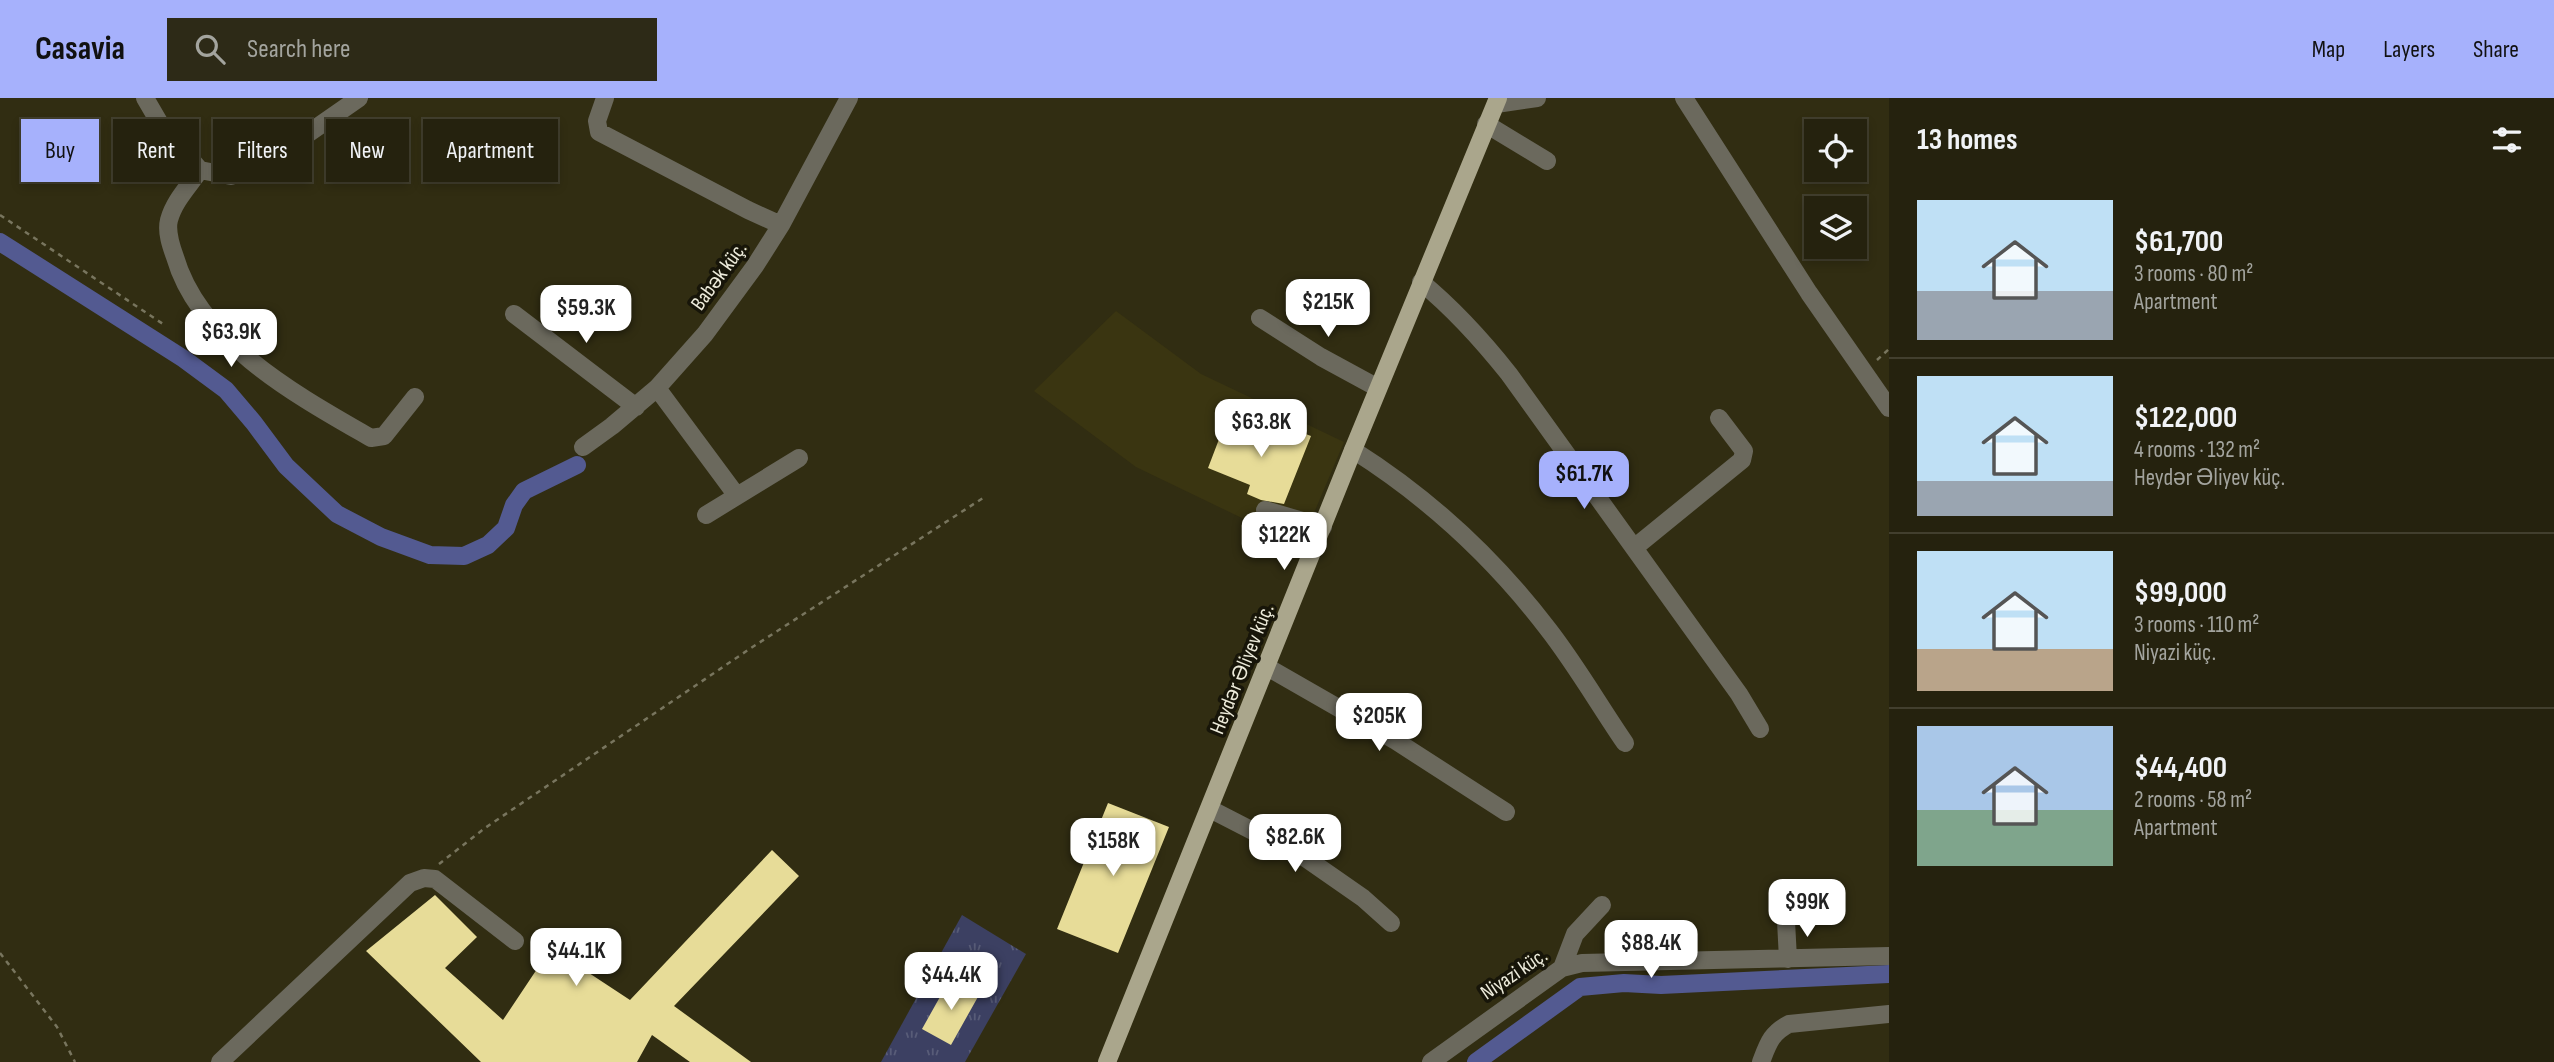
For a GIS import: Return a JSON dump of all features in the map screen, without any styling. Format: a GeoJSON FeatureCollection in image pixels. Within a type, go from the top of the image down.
{"type":"FeatureCollection","features":[{"type":"Feature","properties":{"kind":"main road","name":"Heydər Əliyev küç."},"geometry":{"type":"LineString","coordinates":[[1107,1062],[1421,282],[1497,101]]}},
{"type":"Feature","properties":{"kind":"street"},"geometry":{"type":"LineString","coordinates":[[145,98],[159,122],[200,170],[231,176],[260,167],[359,98]]}},
{"type":"Feature","properties":{"kind":"street"},"geometry":{"type":"LineString","coordinates":[[605,98],[597,121],[599,132],[781,225]]}},
{"type":"Feature","properties":{"kind":"street","name":"Babək küç."},"geometry":{"type":"LineString","coordinates":[[583,447],[657,388],[705,334],[755,266],[781,225],[849,98]]}},
{"type":"Feature","properties":{"kind":"street"},"geometry":{"type":"LineString","coordinates":[[1497,101],[1537,98]]}},
{"type":"Feature","properties":{"kind":"street"},"geometry":{"type":"LineString","coordinates":[[1684,98],[1809,293],[1889,408]]}},
{"type":"Feature","properties":{"kind":"street"},"geometry":{"type":"LineString","coordinates":[[1486,124],[1547,161]]}},
{"type":"Feature","properties":{"kind":"street"},"geometry":{"type":"LineString","coordinates":[[200,170],[176,204],[169,222],[170,240],[180,276],[221,334],[250,361],[371,438],[384,436],[415,397]]}},
{"type":"Feature","properties":{"kind":"street"},"geometry":{"type":"LineString","coordinates":[[1421,282],[1452,307],[1509,374],[1739,694],[1760,729]]}},
{"type":"Feature","properties":{"kind":"street"},"geometry":{"type":"LineString","coordinates":[[514,314],[636,407]]}},
{"type":"Feature","properties":{"kind":"street"},"geometry":{"type":"LineString","coordinates":[[1261,318],[1321,357],[1378,388]]}},
{"type":"Feature","properties":{"kind":"street"},"geometry":{"type":"LineString","coordinates":[[657,388],[737,496]]}},
{"type":"Feature","properties":{"kind":"street"},"geometry":{"type":"LineString","coordinates":[[1634,548],[1742,460],[1744,452],[1719,418]]}},
{"type":"Feature","properties":{"kind":"street"},"geometry":{"type":"LineString","coordinates":[[1353,450],[1423,498],[1495,566],[1548,629],[1625,743]]}},
{"type":"Feature","properties":{"kind":"street"},"geometry":{"type":"LineString","coordinates":[[706,515],[799,458]]}},
{"type":"Feature","properties":{"kind":"street"},"geometry":{"type":"LineString","coordinates":[[1265,510],[1322,527]]}},
{"type":"Feature","properties":{"kind":"street"},"geometry":{"type":"LineString","coordinates":[[1267,667],[1396,741],[1506,812]]}},
{"type":"Feature","properties":{"kind":"street"},"geometry":{"type":"LineString","coordinates":[[1210,809],[1307,859],[1363,898],[1391,923]]}},
{"type":"Feature","properties":{"kind":"street"},"geometry":{"type":"LineString","coordinates":[[220,1062],[410,883],[424,878],[435,878],[515,942]]}},
{"type":"Feature","properties":{"kind":"street"},"geometry":{"type":"LineString","coordinates":[[1562,968],[1576,934],[1602,905]]}},
{"type":"Feature","properties":{"kind":"street"},"geometry":{"type":"LineString","coordinates":[[1786,921],[1788,959]]}},
{"type":"Feature","properties":{"kind":"street","name":"Niyazi küç."},"geometry":{"type":"LineString","coordinates":[[1431,1062],[1562,968],[1582,963],[1889,956]]}},
{"type":"Feature","properties":{"kind":"street"},"geometry":{"type":"LineString","coordinates":[[1761,1062],[1777,1030],[1789,1024],[1889,1014]]}},
{"type":"Feature","properties":{"kind":"path"},"geometry":{"type":"LineString","coordinates":[[0,215],[166,326]]}},
{"type":"Feature","properties":{"kind":"path"},"geometry":{"type":"LineString","coordinates":[[424,878],[497,820],[751,648],[983,498]]}},
{"type":"Feature","properties":{"kind":"path"},"geometry":{"type":"LineString","coordinates":[[0,953],[57,1027],[75,1062]]}},
{"type":"Feature","properties":{"kind":"shaded area"},"geometry":{"type":"Polygon","coordinates":[[[1116,311],[1201,374],[1344,442],[1300,546],[1136,467],[1034,391],[1116,311]]]}},
{"type":"Feature","properties":{"kind":"green space"},"geometry":{"type":"Polygon","coordinates":[[[962,915],[1026,954],[965,1062],[881,1062],[962,915]]]}},
{"type":"Feature","properties":{"kind":"building"},"geometry":{"type":"Polygon","coordinates":[[[1226,421],[1268,437],[1274,422],[1311,436],[1284,504],[1261,500],[1247,494],[1250,485],[1208,468],[1226,421]]]}},
{"type":"Feature","properties":{"kind":"building"},"geometry":{"type":"Polygon","coordinates":[[[1108,803],[1169,827],[1118,953],[1057,929],[1108,803]]]}},
{"type":"Feature","properties":{"kind":"building"},"geometry":{"type":"Polygon","coordinates":[[[772,850],[799,876],[674,1006],[751,1062],[690,1062],[652,1035],[637,1062],[481,1062],[366,951],[435,895],[477,937],[445,968],[503,1020],[551,948],[630,1000],[772,850]]]}},
{"type":"Feature","properties":{"kind":"building"},"geometry":{"type":"Polygon","coordinates":[[[950,979],[979,995],[951,1045],[922,1029],[950,979]]]}},
{"type":"Feature","properties":{"kind":"waterway"},"geometry":{"type":"LineString","coordinates":[[0,242],[184,359],[226,390],[286,466],[337,514],[381,537],[430,555],[464,556],[488,545],[506,528],[514,505],[524,491],[577,465]]}},
{"type":"Feature","properties":{"kind":"waterway"},"geometry":{"type":"LineString","coordinates":[[1476,1062],[1580,987],[1624,983],[1661,985],[1889,974]]}}]}
